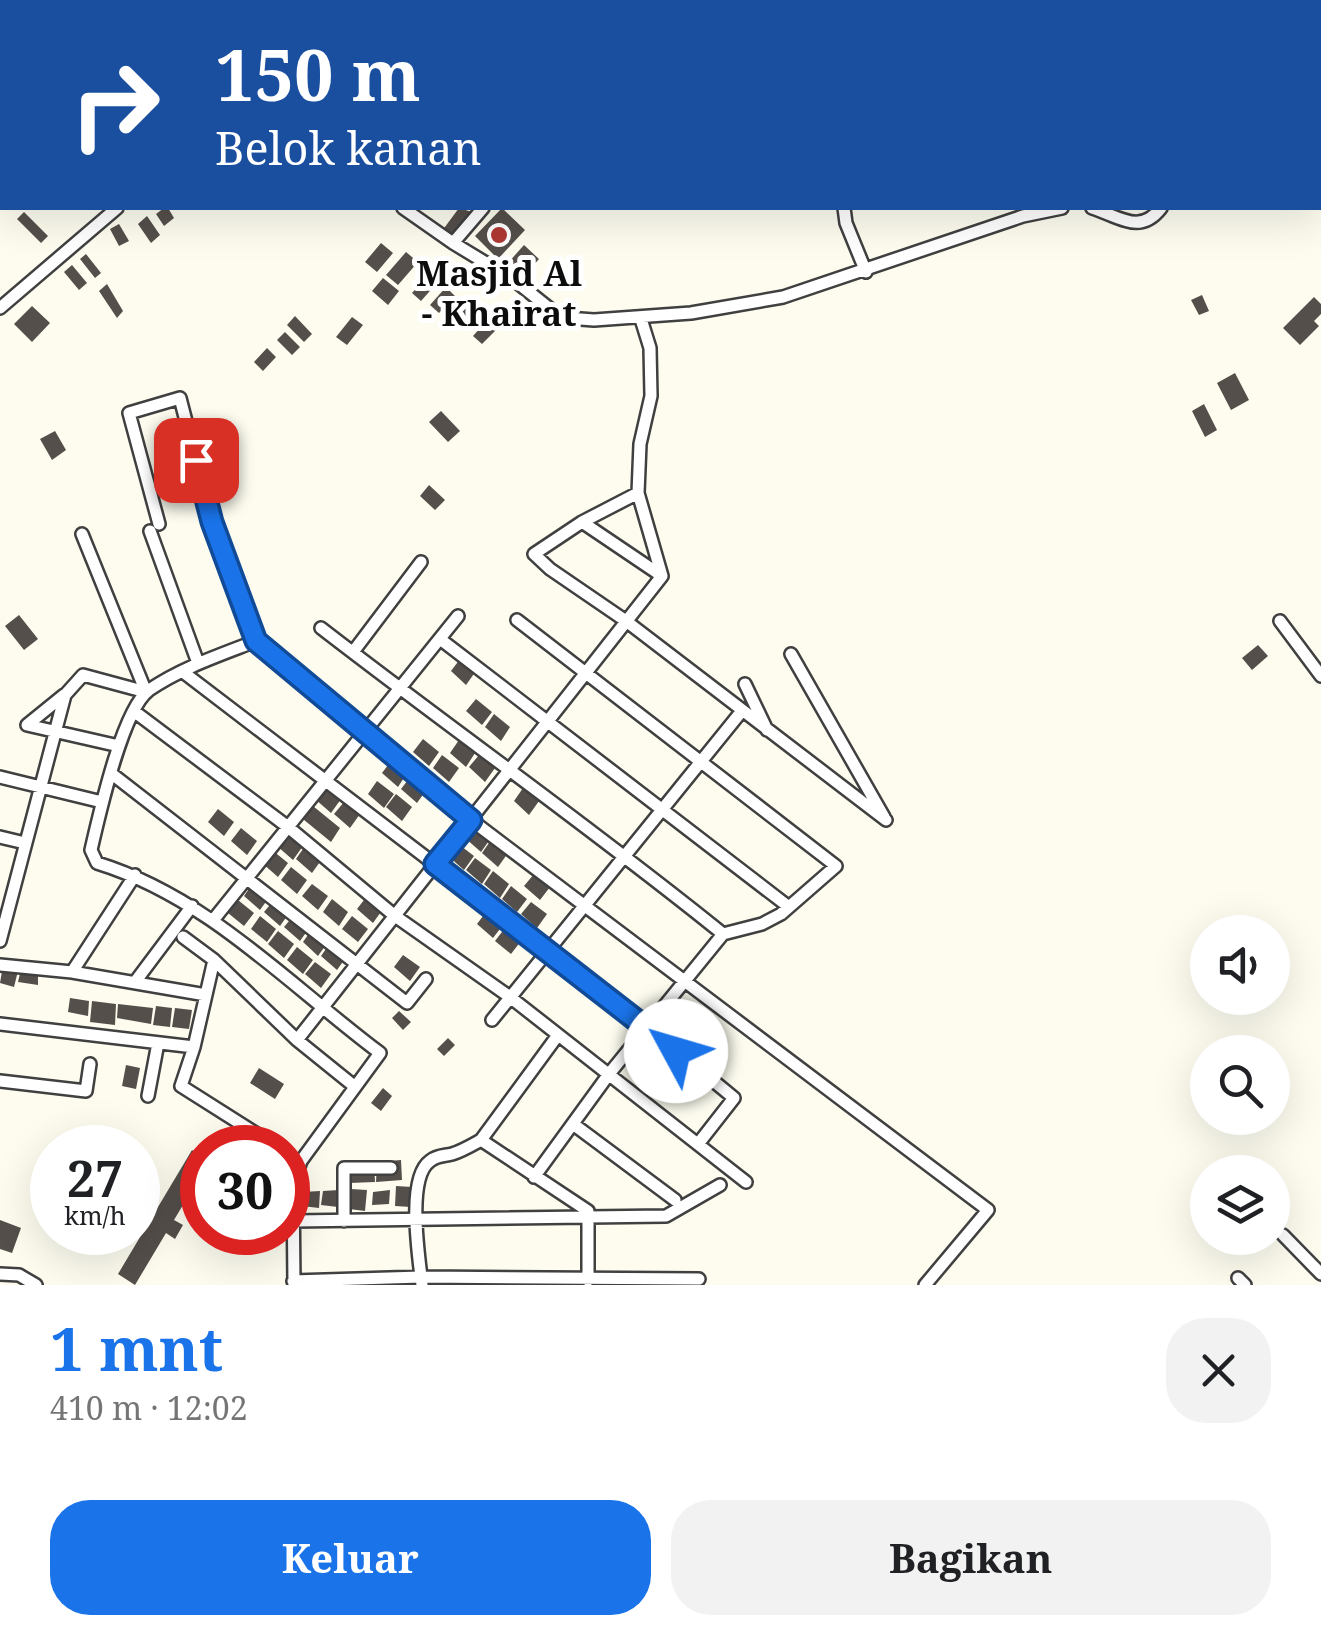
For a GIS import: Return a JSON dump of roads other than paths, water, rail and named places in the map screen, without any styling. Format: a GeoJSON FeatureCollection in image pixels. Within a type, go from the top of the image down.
{"type":"FeatureCollection","features":[{"type":"Feature","properties":{"kind":"street"},"geometry":{"type":"LineString","coordinates":[[0,308],[116,210]]}},
{"type":"Feature","properties":{"kind":"street"},"geometry":{"type":"LineString","coordinates":[[406,210],[567,318],[641,319],[784,297],[1024,216],[1052,210]]}},
{"type":"Feature","properties":{"kind":"street"},"geometry":{"type":"LineString","coordinates":[[453,244],[482,210]]}},
{"type":"Feature","properties":{"kind":"street"},"geometry":{"type":"LineString","coordinates":[[844,210],[866,272]]}},
{"type":"Feature","properties":{"kind":"street"},"geometry":{"type":"LineString","coordinates":[[1098,210],[1138,224],[1148,221],[1159,210]]}},
{"type":"Feature","properties":{"kind":"street"},"geometry":{"type":"LineString","coordinates":[[641,319],[650,348],[650,396],[640,444],[638,493],[662,576]]}},
{"type":"Feature","properties":{"kind":"street"},"geometry":{"type":"LineString","coordinates":[[198,663],[154,527],[129,413],[180,398],[212,522],[256,641],[471,820],[988,1210],[924,1285]]}},
{"type":"Feature","properties":{"kind":"street"},"geometry":{"type":"LineString","coordinates":[[638,493],[582,522],[534,554],[550,570],[626,621],[886,820],[790,654]]}},
{"type":"Feature","properties":{"kind":"street"},"geometry":{"type":"LineString","coordinates":[[582,522],[662,576]]}},
{"type":"Feature","properties":{"kind":"street"},"geometry":{"type":"LineString","coordinates":[[82,534],[146,692]]}},
{"type":"Feature","properties":{"kind":"street"},"geometry":{"type":"LineString","coordinates":[[353,652],[421,562]]}},
{"type":"Feature","properties":{"kind":"street"},"geometry":{"type":"LineString","coordinates":[[297,1040],[662,576]]}},
{"type":"Feature","properties":{"kind":"street"},"geometry":{"type":"LineString","coordinates":[[214,920],[458,616]]}},
{"type":"Feature","properties":{"kind":"street"},"geometry":{"type":"LineString","coordinates":[[517,620],[836,866],[789,907],[762,924],[723,934],[609,1074],[534,1177]]}},
{"type":"Feature","properties":{"kind":"street"},"geometry":{"type":"LineString","coordinates":[[1280,622],[1321,676]]}},
{"type":"Feature","properties":{"kind":"street"},"geometry":{"type":"LineString","coordinates":[[321,628],[626,856],[723,934]]}},
{"type":"Feature","properties":{"kind":"street"},"geometry":{"type":"LineString","coordinates":[[440,639],[789,907]]}},
{"type":"Feature","properties":{"kind":"street"},"geometry":{"type":"LineString","coordinates":[[256,641],[198,663],[146,692],[119,746],[91,850],[97,863],[136,875],[214,920],[380,1053],[310,1148]]}},
{"type":"Feature","properties":{"kind":"street"},"geometry":{"type":"LineString","coordinates":[[183,672],[546,953],[648,1027],[734,1098],[698,1144]]}},
{"type":"Feature","properties":{"kind":"street"},"geometry":{"type":"LineString","coordinates":[[119,746],[28,725],[83,675],[146,692]]}},
{"type":"Feature","properties":{"kind":"street"},"geometry":{"type":"LineString","coordinates":[[745,684],[768,732]]}},
{"type":"Feature","properties":{"kind":"street"},"geometry":{"type":"LineString","coordinates":[[0,941],[5,897],[26,843],[65,694]]}},
{"type":"Feature","properties":{"kind":"street"},"geometry":{"type":"LineString","coordinates":[[135,712],[288,827],[395,916],[510,997],[746,1182]]}},
{"type":"Feature","properties":{"kind":"street"},"geometry":{"type":"LineString","coordinates":[[492,1020],[741,712]]}},
{"type":"Feature","properties":{"kind":"street"},"geometry":{"type":"LineString","coordinates":[[112,774],[407,1004],[426,980]]}},
{"type":"Feature","properties":{"kind":"street"},"geometry":{"type":"LineString","coordinates":[[0,777],[102,802]]}},
{"type":"Feature","properties":{"kind":"street"},"geometry":{"type":"LineString","coordinates":[[0,836],[26,843]]}},
{"type":"Feature","properties":{"kind":"street"},"geometry":{"type":"LineString","coordinates":[[72,972],[136,875]]}},
{"type":"Feature","properties":{"kind":"street"},"geometry":{"type":"LineString","coordinates":[[135,982],[192,906]]}},
{"type":"Feature","properties":{"kind":"street"},"geometry":{"type":"LineString","coordinates":[[184,937],[354,1086]]}},
{"type":"Feature","properties":{"kind":"street"},"geometry":{"type":"LineString","coordinates":[[214,960],[194,1048],[180,1086],[242,1125]]}},
{"type":"Feature","properties":{"kind":"street"},"geometry":{"type":"LineString","coordinates":[[0,965],[72,972],[206,995]]}},
{"type":"Feature","properties":{"kind":"street"},"geometry":{"type":"LineString","coordinates":[[0,1024],[194,1048]]}},
{"type":"Feature","properties":{"kind":"street"},"geometry":{"type":"LineString","coordinates":[[422,1281],[416,1222],[419,1178],[425,1164],[481,1140],[558,1035]]}},
{"type":"Feature","properties":{"kind":"street"},"geometry":{"type":"LineString","coordinates":[[148,1096],[158,1043]]}},
{"type":"Feature","properties":{"kind":"street"},"geometry":{"type":"LineString","coordinates":[[0,1081],[86,1091],[90,1064]]}},
{"type":"Feature","properties":{"kind":"street"},"geometry":{"type":"LineString","coordinates":[[573,1124],[675,1200]]}},
{"type":"Feature","properties":{"kind":"street"},"geometry":{"type":"LineString","coordinates":[[481,1140],[588,1211],[588,1280]]}},
{"type":"Feature","properties":{"kind":"street"},"geometry":{"type":"LineString","coordinates":[[344,1221],[344,1168],[391,1168]]}},
{"type":"Feature","properties":{"kind":"street"},"geometry":{"type":"LineString","coordinates":[[310,1221],[666,1216],[720,1185]]}},
{"type":"Feature","properties":{"kind":"street"},"geometry":{"type":"LineString","coordinates":[[1290,1241],[1321,1274]]}},
{"type":"Feature","properties":{"kind":"street"},"geometry":{"type":"LineString","coordinates":[[294,1255],[294,1283],[699,1279]]}},
{"type":"Feature","properties":{"kind":"street"},"geometry":{"type":"LineString","coordinates":[[0,1274],[19,1275],[36,1285]]}},
{"type":"Feature","properties":{"kind":"place","name":"Masjid Al - Khairat"},"geometry":{"type":"Point","coordinates":[499,235]}}]}
